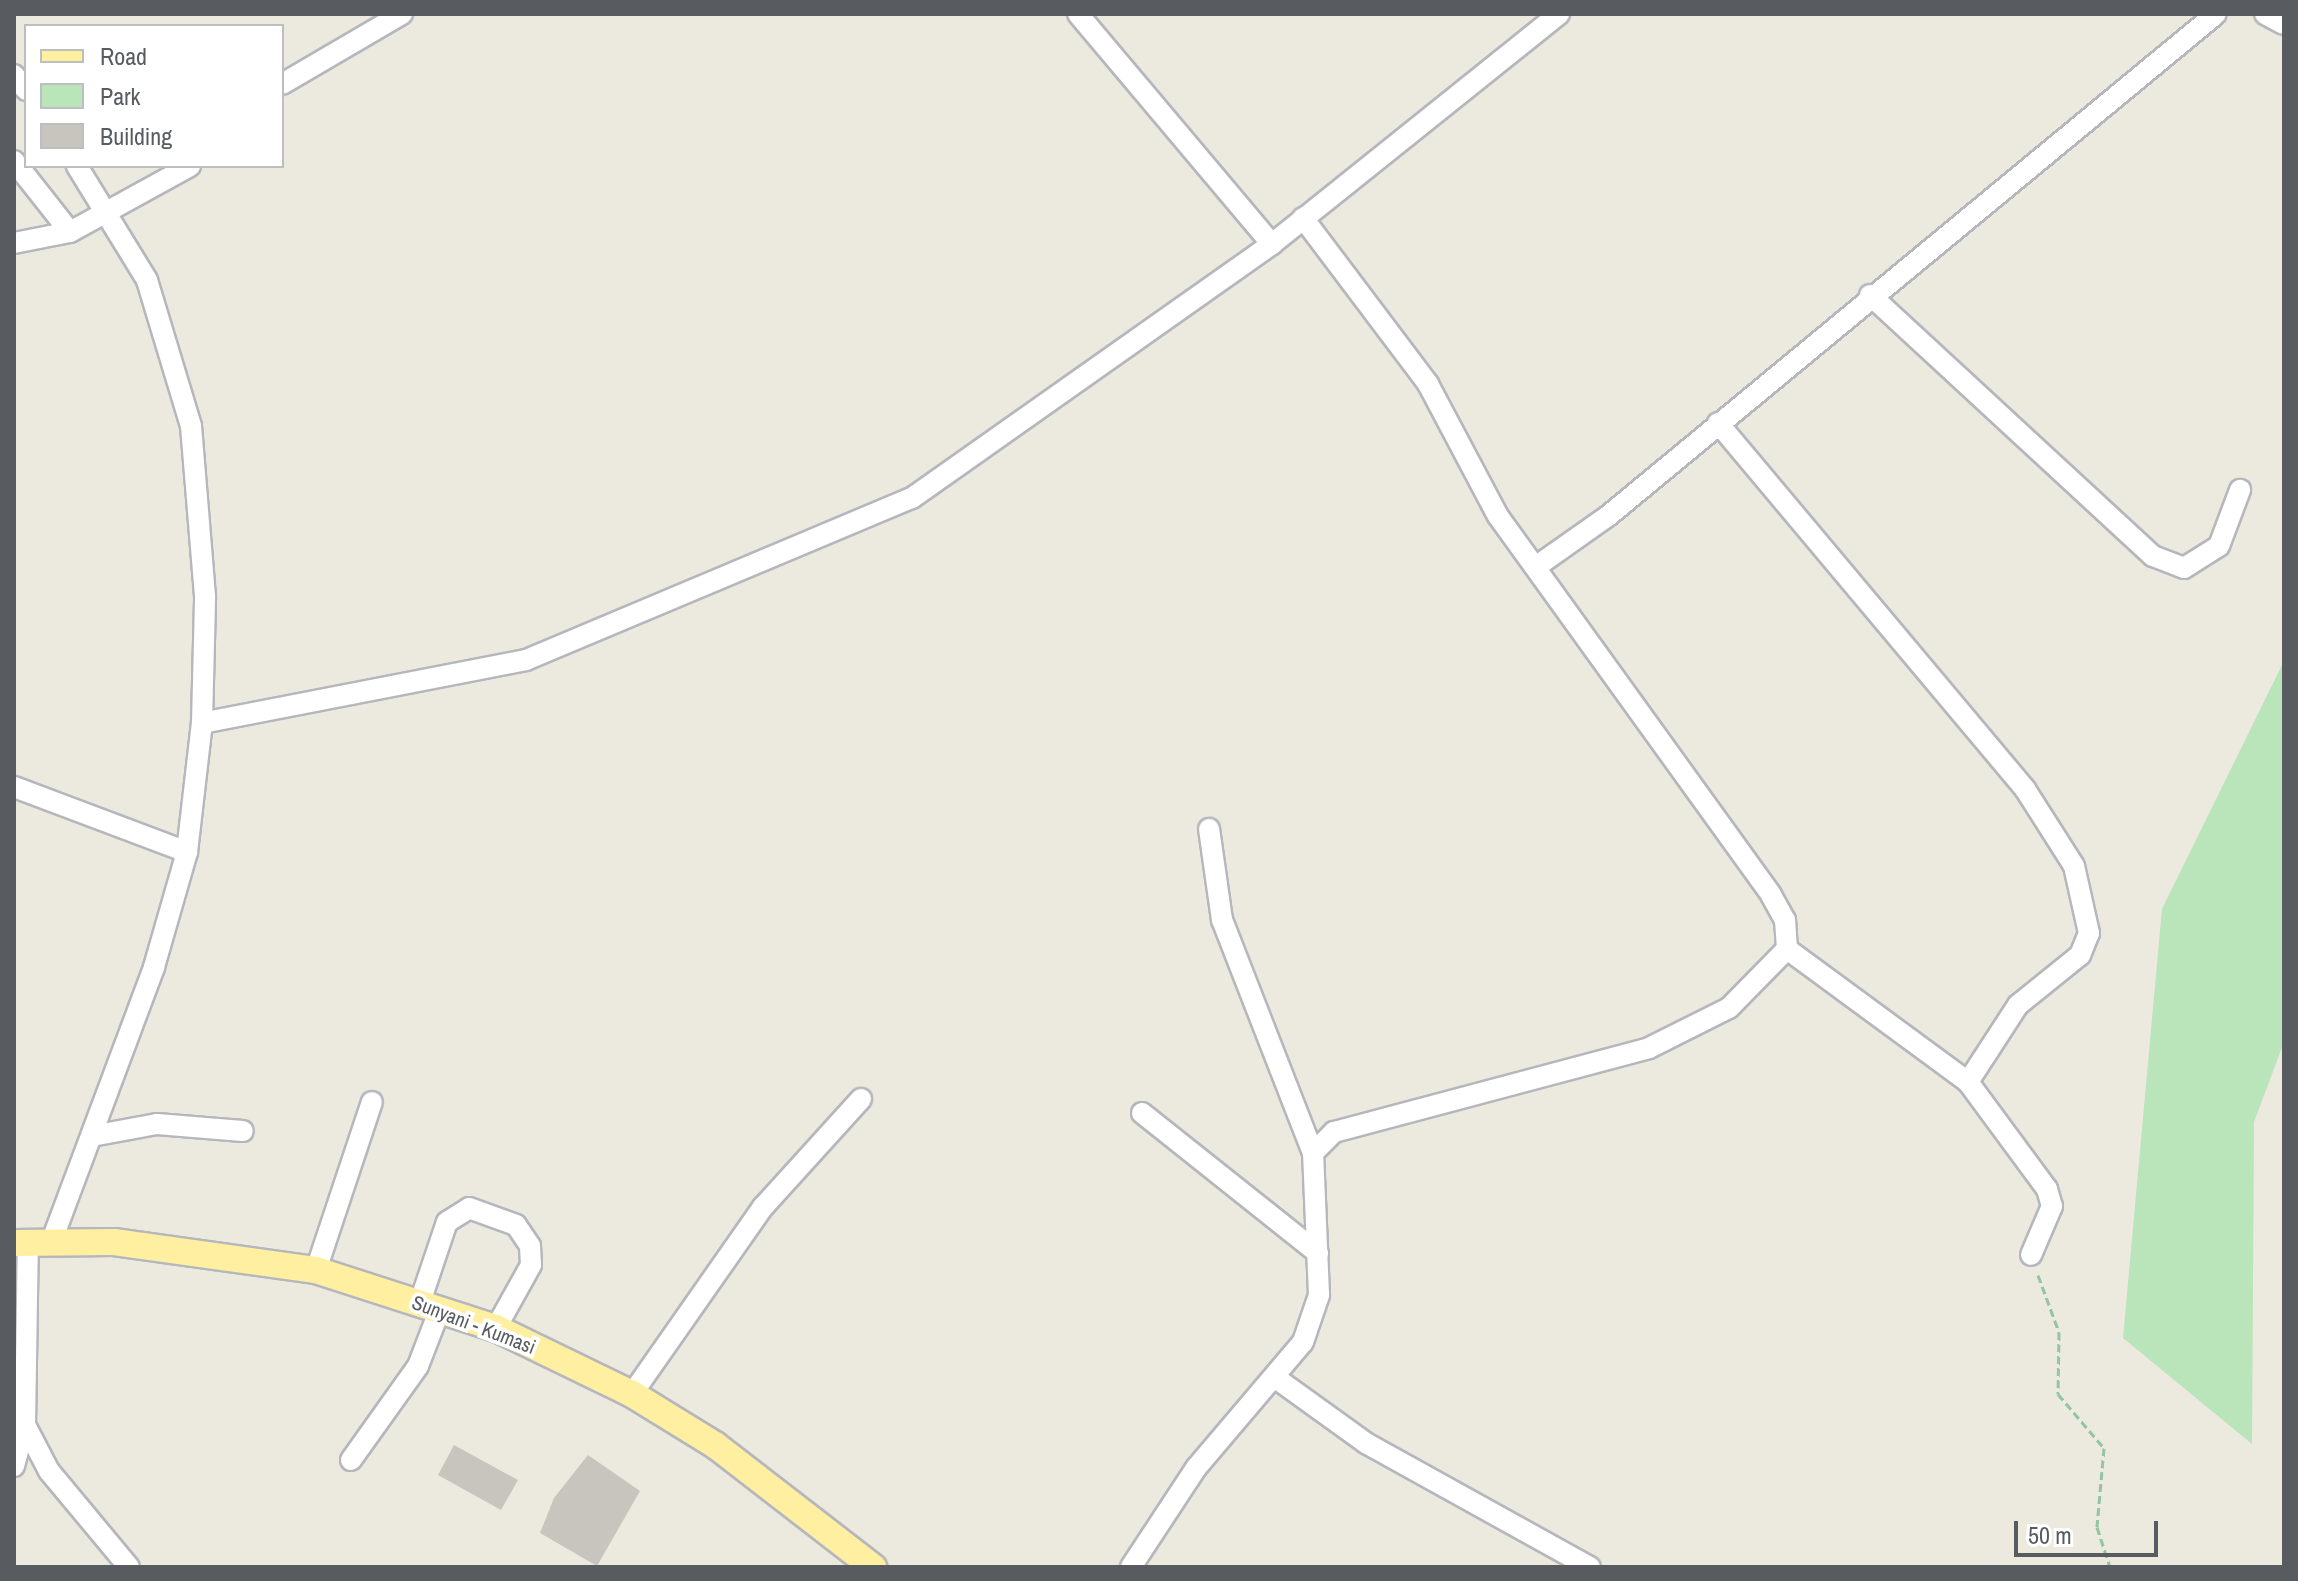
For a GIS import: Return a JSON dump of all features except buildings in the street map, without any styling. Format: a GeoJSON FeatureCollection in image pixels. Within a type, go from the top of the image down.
{"type":"FeatureCollection","features":[{"type":"Feature","properties":{"kind":"main road","name":"Sunyani - Kumasi"},"geometry":{"type":"LineString","coordinates":[[31,1242],[114,1242],[316,1270],[496,1328],[632,1394],[715,1445],[873,1567]]}},
{"type":"Feature","properties":{"kind":"street"},"geometry":{"type":"LineString","coordinates":[[284,83],[402,14]]}},
{"type":"Feature","properties":{"kind":"street"},"geometry":{"type":"LineString","coordinates":[[1078,14],[1272,244]]}},
{"type":"Feature","properties":{"kind":"street"},"geometry":{"type":"LineString","coordinates":[[202,723],[526,660],[912,498],[1272,244],[1559,14]]}},
{"type":"Feature","properties":{"kind":"street"},"geometry":{"type":"LineString","coordinates":[[1537,566],[1718,423],[1870,295],[2216,14]]}},
{"type":"Feature","properties":{"kind":"street"},"geometry":{"type":"LineString","coordinates":[[2265,14],[2284,24]]}},
{"type":"Feature","properties":{"kind":"street"},"geometry":{"type":"LineString","coordinates":[[14,161],[70,232]]}},
{"type":"Feature","properties":{"kind":"street"},"geometry":{"type":"LineString","coordinates":[[14,1466],[25,1425],[31,1242],[92,1136],[187,852],[202,723],[205,596],[191,426],[147,280],[78,168]]}},
{"type":"Feature","properties":{"kind":"street"},"geometry":{"type":"LineString","coordinates":[[14,243],[70,232],[187,168]]}},
{"type":"Feature","properties":{"kind":"street"},"geometry":{"type":"LineString","coordinates":[[1303,218],[1428,384],[1470,471],[1771,895],[1785,920],[1787,949],[1729,1008],[1649,1048],[1375,1119],[1334,1132],[1313,1153]]}},
{"type":"Feature","properties":{"kind":"street"},"geometry":{"type":"LineString","coordinates":[[1870,295],[2153,556],[2184,568],[2219,546],[2240,490]]}},
{"type":"Feature","properties":{"kind":"street"},"geometry":{"type":"LineString","coordinates":[[1718,423],[2025,789],[2074,866],[2089,933],[2080,955],[2018,1005],[1968,1082]]}},
{"type":"Feature","properties":{"kind":"street"},"geometry":{"type":"LineString","coordinates":[[14,787],[187,852]]}},
{"type":"Feature","properties":{"kind":"street"},"geometry":{"type":"LineString","coordinates":[[1131,1567],[1196,1468],[1277,1379],[1303,1342],[1319,1295],[1313,1153],[1222,920],[1209,829]]}},
{"type":"Feature","properties":{"kind":"street"},"geometry":{"type":"LineString","coordinates":[[1787,949],[1968,1082],[2047,1189],[2052,1206],[2031,1255]]}},
{"type":"Feature","properties":{"kind":"street"},"geometry":{"type":"LineString","coordinates":[[632,1394],[763,1207],[861,1099]]}},
{"type":"Feature","properties":{"kind":"street"},"geometry":{"type":"LineString","coordinates":[[316,1270],[372,1102]]}},
{"type":"Feature","properties":{"kind":"street"},"geometry":{"type":"LineString","coordinates":[[1142,1113],[1318,1253]]}},
{"type":"Feature","properties":{"kind":"street"},"geometry":{"type":"LineString","coordinates":[[92,1136],[157,1124],[243,1131]]}},
{"type":"Feature","properties":{"kind":"street"},"geometry":{"type":"LineString","coordinates":[[351,1460],[418,1366],[447,1222],[469,1208],[516,1225],[530,1246],[531,1265],[496,1328]]}},
{"type":"Feature","properties":{"kind":"street"},"geometry":{"type":"LineString","coordinates":[[1277,1379],[1366,1443],[1590,1567]]}},
{"type":"Feature","properties":{"kind":"street"},"geometry":{"type":"LineString","coordinates":[[25,1425],[58,1483],[129,1567]]}},
{"type":"Feature","properties":{"kind":"path"},"geometry":{"type":"LineString","coordinates":[[2031,1255],[2059,1332],[2058,1394],[2104,1448],[2097,1527],[2110,1567]]}},
{"type":"Feature","properties":{"kind":"green space"},"geometry":{"type":"Polygon","coordinates":[[[2284,661],[2284,1042],[2254,1122],[2252,1444],[2123,1338],[2162,909],[2284,661]]]}}]}
